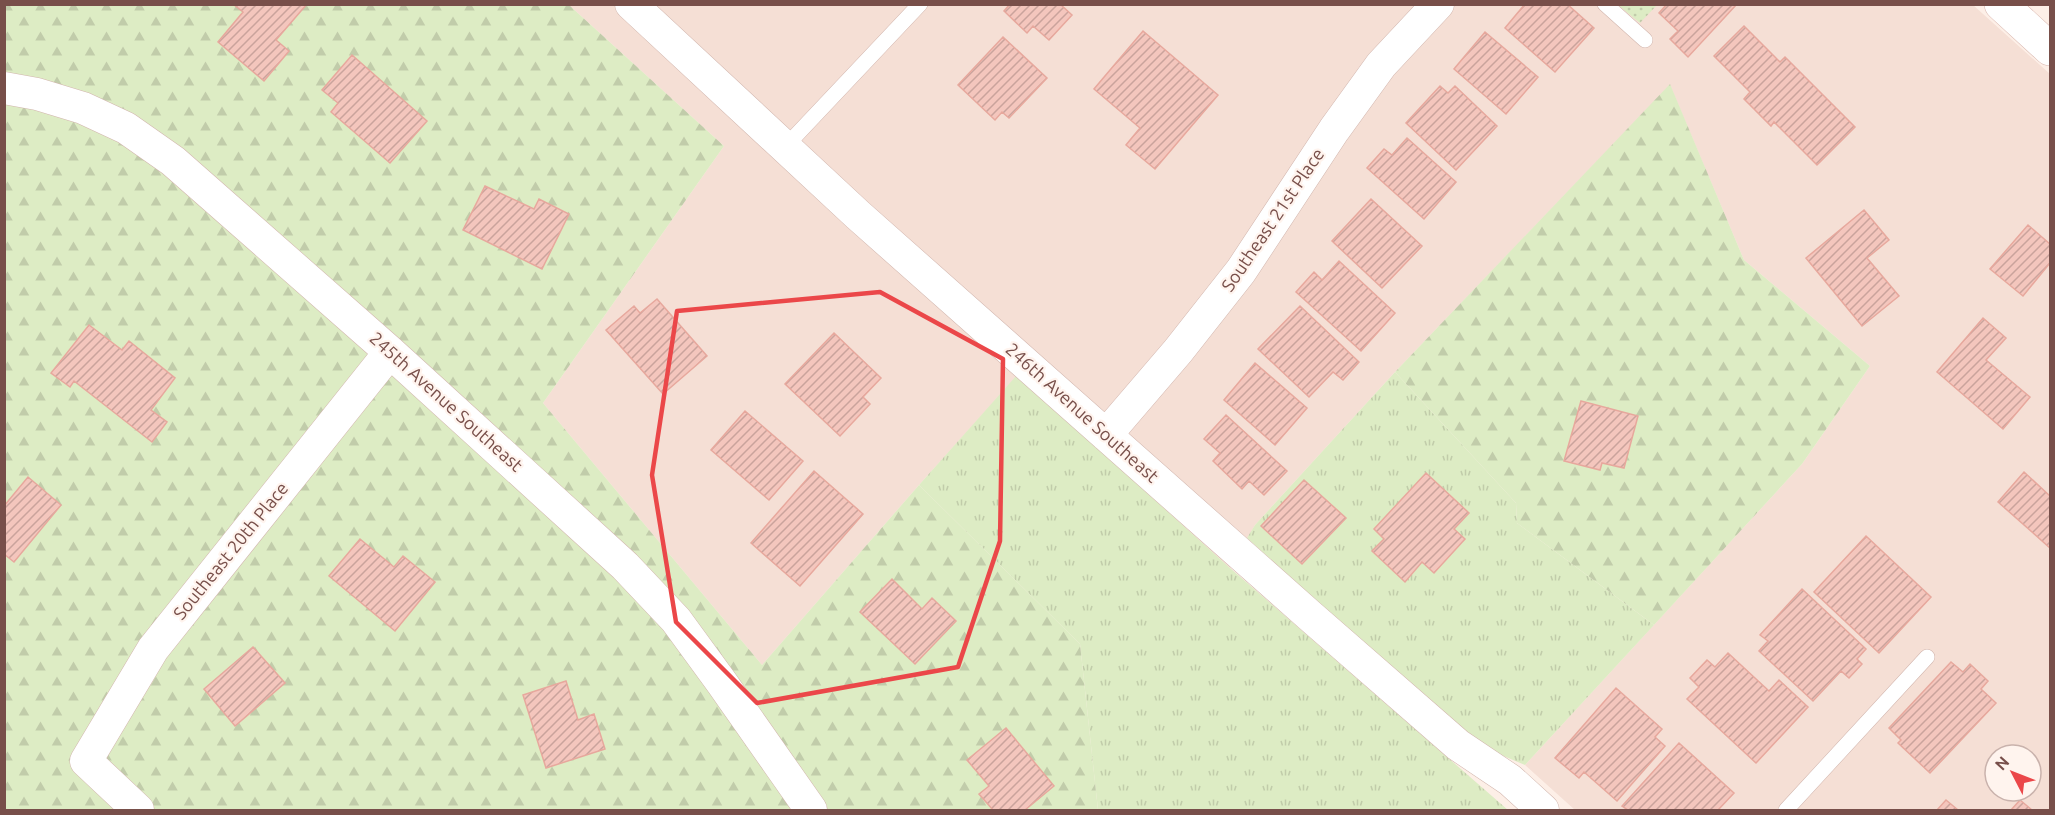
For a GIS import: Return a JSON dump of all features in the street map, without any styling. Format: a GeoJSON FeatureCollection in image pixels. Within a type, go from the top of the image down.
{"type":"FeatureCollection","features":[{"type":"Feature","properties":{"kind":"street","name":"246th Avenue Southeast"},"geometry":{"type":"LineString","coordinates":[[631,4],[785,147],[1106,435],[1458,745],[1510,780],[1543,810]]}},
{"type":"Feature","properties":{"kind":"street","name":"Southeast 21st Place"},"geometry":{"type":"LineString","coordinates":[[1106,435],[1178,351],[1241,271],[1334,130],[1381,65],[1438,4]]}},
{"type":"Feature","properties":{"kind":"street"},"geometry":{"type":"LineString","coordinates":[[2001,4],[2050,49]]}},
{"type":"Feature","properties":{"kind":"street","name":"245th Avenue Southeast"},"geometry":{"type":"LineString","coordinates":[[4,88],[38,94],[83,108],[126,128],[173,161],[390,351],[625,566],[668,612],[722,683],[811,810]]}},
{"type":"Feature","properties":{"kind":"street","name":"Southeast 20th Place"},"geometry":{"type":"LineString","coordinates":[[138,810],[86,761],[153,649],[390,351]]}},
{"type":"Feature","properties":{"kind":"lane"},"geometry":{"type":"LineString","coordinates":[[785,147],[920,4]]}},
{"type":"Feature","properties":{"kind":"lane"},"geometry":{"type":"LineString","coordinates":[[1605,4],[1645,40]]}},
{"type":"Feature","properties":{"kind":"lane"},"geometry":{"type":"LineString","coordinates":[[1786,810],[1927,657]]}},
{"type":"Feature","properties":{"kind":"highlighted area"},"geometry":{"type":"Polygon","coordinates":[[[880,292],[1003,359],[1000,541],[958,667],[757,703],[676,622],[652,475],[677,311],[880,292]]]}},
{"type":"Feature","properties":{"kind":"shaded area"},"geometry":{"type":"Polygon","coordinates":[[[569,5],[1973,5],[2050,74],[2050,810],[1575,810],[1525,765],[1802,464],[1870,366],[1744,260],[1670,85],[1395,372],[1255,525],[1230,568],[1017,376],[762,665],[543,403],[724,146],[569,5]]]}},
{"type":"Feature","properties":{"kind":"green space"},"geometry":{"type":"Polygon","coordinates":[[[5,4],[569,5],[724,146],[543,403],[762,665],[919,485],[1080,644],[1098,810],[5,810],[5,4]]]}},
{"type":"Feature","properties":{"kind":"green space"},"geometry":{"type":"Polygon","coordinates":[[[1618,5],[1657,5],[1640,23],[1618,5]]]}},
{"type":"Feature","properties":{"kind":"green space"},"geometry":{"type":"Polygon","coordinates":[[[1670,84],[1744,260],[1870,366],[1802,464],[1654,625],[1517,523],[1516,503],[1395,372],[1670,84]]]}},
{"type":"Feature","properties":{"kind":"green space"},"geometry":{"type":"Polygon","coordinates":[[[1395,372],[1516,503],[1517,523],[1654,625],[1525,765],[1470,742],[1247,538],[1255,525],[1395,372]]]}},
{"type":"Feature","properties":{"kind":"green space"},"geometry":{"type":"Polygon","coordinates":[[[1017,375],[1230,568],[1508,810],[1098,810],[1080,644],[919,485],[1017,375]]]}},
{"type":"Feature","properties":{"kind":"building"},"geometry":{"type":"Polygon","coordinates":[[[233,4],[307,4],[276,40],[289,51],[264,81],[218,42],[243,12],[233,4]]]}},
{"type":"Feature","properties":{"kind":"building"},"geometry":{"type":"Polygon","coordinates":[[[1010,4],[1060,4],[1072,15],[1049,40],[1033,26],[1027,33],[1004,11],[1010,4]]]}},
{"type":"Feature","properties":{"kind":"building"},"geometry":{"type":"Polygon","coordinates":[[[1525,4],[1567,4],[1594,28],[1555,72],[1505,28],[1525,4]]]}},
{"type":"Feature","properties":{"kind":"building"},"geometry":{"type":"Polygon","coordinates":[[[1667,4],[1737,4],[1688,57],[1670,39],[1678,31],[1659,13],[1667,4]]]}},
{"type":"Feature","properties":{"kind":"building"},"geometry":{"type":"Polygon","coordinates":[[[1744,26],[1780,62],[1785,57],[1855,127],[1817,165],[1774,122],[1771,126],[1744,99],[1750,92],[1714,56],[1744,26]]]}},
{"type":"Feature","properties":{"kind":"building"},"geometry":{"type":"Polygon","coordinates":[[[1143,31],[1218,95],[1155,169],[1126,145],[1140,128],[1094,89],[1143,31]]]}},
{"type":"Feature","properties":{"kind":"building"},"geometry":{"type":"Polygon","coordinates":[[[1485,32],[1538,77],[1506,114],[1454,69],[1485,32]]]}},
{"type":"Feature","properties":{"kind":"building"},"geometry":{"type":"Polygon","coordinates":[[[1003,37],[1047,78],[1009,118],[1002,112],[995,120],[958,85],[1003,37]]]}},
{"type":"Feature","properties":{"kind":"building"},"geometry":{"type":"Polygon","coordinates":[[[352,55],[427,121],[390,163],[331,112],[338,103],[322,90],[352,55]]]}},
{"type":"Feature","properties":{"kind":"building"},"geometry":{"type":"Polygon","coordinates":[[[1440,86],[1448,93],[1455,86],[1497,126],[1456,170],[1406,123],[1440,86]]]}},
{"type":"Feature","properties":{"kind":"building"},"geometry":{"type":"Polygon","coordinates":[[[1407,138],[1456,182],[1424,219],[1367,168],[1384,149],[1392,155],[1407,138]]]}},
{"type":"Feature","properties":{"kind":"building"},"geometry":{"type":"Polygon","coordinates":[[[485,186],[534,209],[539,199],[569,214],[542,269],[463,230],[485,186]]]}},
{"type":"Feature","properties":{"kind":"building"},"geometry":{"type":"Polygon","coordinates":[[[1371,199],[1422,246],[1382,288],[1332,241],[1371,199]]]}},
{"type":"Feature","properties":{"kind":"building"},"geometry":{"type":"Polygon","coordinates":[[[1864,210],[1889,240],[1867,258],[1899,296],[1862,326],[1806,258],[1864,210]]]}},
{"type":"Feature","properties":{"kind":"building"},"geometry":{"type":"Polygon","coordinates":[[[2028,225],[2050,244],[2050,263],[2023,296],[1990,269],[2028,225]]]}},
{"type":"Feature","properties":{"kind":"building"},"geometry":{"type":"Polygon","coordinates":[[[1339,261],[1395,313],[1361,351],[1296,292],[1314,272],[1322,280],[1339,261]]]}},
{"type":"Feature","properties":{"kind":"building"},"geometry":{"type":"Polygon","coordinates":[[[657,299],[707,356],[663,394],[606,330],[634,306],[640,313],[657,299]]]}},
{"type":"Feature","properties":{"kind":"building"},"geometry":{"type":"Polygon","coordinates":[[[1300,306],[1359,362],[1343,380],[1333,372],[1309,397],[1258,349],[1300,306]]]}},
{"type":"Feature","properties":{"kind":"building"},"geometry":{"type":"Polygon","coordinates":[[[1983,318],[2006,338],[1986,360],[2030,397],[2003,429],[1937,372],[1983,318]]]}},
{"type":"Feature","properties":{"kind":"building"},"geometry":{"type":"Polygon","coordinates":[[[89,325],[122,350],[129,341],[175,378],[151,410],[167,422],[152,442],[74,381],[70,387],[51,373],[89,325]]]}},
{"type":"Feature","properties":{"kind":"building"},"geometry":{"type":"Polygon","coordinates":[[[834,333],[881,378],[863,397],[870,404],[840,436],[785,384],[834,333]]]}},
{"type":"Feature","properties":{"kind":"building"},"geometry":{"type":"Polygon","coordinates":[[[1255,363],[1307,408],[1275,445],[1224,400],[1255,363]]]}},
{"type":"Feature","properties":{"kind":"building"},"geometry":{"type":"Polygon","coordinates":[[[1581,401],[1638,416],[1624,468],[1602,463],[1600,470],[1564,461],[1581,401]]]}},
{"type":"Feature","properties":{"kind":"building"},"geometry":{"type":"Polygon","coordinates":[[[745,411],[803,461],[769,500],[711,450],[745,411]]]}},
{"type":"Feature","properties":{"kind":"building"},"geometry":{"type":"Polygon","coordinates":[[[1226,415],[1287,471],[1264,495],[1249,481],[1242,489],[1213,461],[1220,453],[1204,439],[1226,415]]]}},
{"type":"Feature","properties":{"kind":"building"},"geometry":{"type":"Polygon","coordinates":[[[814,471],[863,514],[800,586],[751,543],[814,471]]]}},
{"type":"Feature","properties":{"kind":"building"},"geometry":{"type":"Polygon","coordinates":[[[2024,472],[2050,496],[2050,548],[1998,502],[2024,472]]]}},
{"type":"Feature","properties":{"kind":"building"},"geometry":{"type":"Polygon","coordinates":[[[1426,473],[1469,513],[1454,529],[1465,539],[1434,573],[1422,562],[1405,582],[1372,551],[1384,539],[1374,529],[1426,473]]]}},
{"type":"Feature","properties":{"kind":"building"},"geometry":{"type":"Polygon","coordinates":[[[28,477],[61,505],[14,562],[4,554],[4,506],[28,477]]]}},
{"type":"Feature","properties":{"kind":"building"},"geometry":{"type":"Polygon","coordinates":[[[1304,480],[1346,518],[1302,564],[1261,526],[1304,480]]]}},
{"type":"Feature","properties":{"kind":"building"},"geometry":{"type":"Polygon","coordinates":[[[1866,536],[1931,597],[1879,653],[1814,592],[1866,536]]]}},
{"type":"Feature","properties":{"kind":"building"},"geometry":{"type":"Polygon","coordinates":[[[360,539],[394,567],[403,556],[435,582],[395,631],[329,576],[360,539]]]}},
{"type":"Feature","properties":{"kind":"building"},"geometry":{"type":"Polygon","coordinates":[[[892,579],[922,609],[932,598],[956,621],[915,664],[860,612],[892,579]]]}},
{"type":"Feature","properties":{"kind":"building"},"geometry":{"type":"Polygon","coordinates":[[[1802,589],[1866,649],[1857,659],[1862,664],[1849,678],[1841,671],[1813,701],[1759,651],[1768,641],[1760,635],[1802,589]]]}},
{"type":"Feature","properties":{"kind":"building"},"geometry":{"type":"Polygon","coordinates":[[[253,647],[285,683],[235,726],[204,689],[253,647]]]}},
{"type":"Feature","properties":{"kind":"building"},"geometry":{"type":"Polygon","coordinates":[[[1728,653],[1769,691],[1779,680],[1808,707],[1756,763],[1687,699],[1699,687],[1690,678],[1707,660],[1715,667],[1728,653]]]}},
{"type":"Feature","properties":{"kind":"building"},"geometry":{"type":"Polygon","coordinates":[[[1951,662],[1963,672],[1970,664],[1988,681],[1981,689],[1996,703],[1930,773],[1898,743],[1901,740],[1889,728],[1951,662]]]}},
{"type":"Feature","properties":{"kind":"building"},"geometry":{"type":"Polygon","coordinates":[[[566,681],[578,720],[594,714],[605,749],[546,768],[523,695],[566,681]]]}},
{"type":"Feature","properties":{"kind":"building"},"geometry":{"type":"Polygon","coordinates":[[[1616,688],[1662,729],[1655,737],[1665,746],[1617,801],[1584,772],[1579,778],[1555,758],[1616,688]]]}},
{"type":"Feature","properties":{"kind":"building"},"geometry":{"type":"Polygon","coordinates":[[[1006,728],[1054,786],[1025,810],[993,810],[979,794],[989,786],[967,760],[1006,728]]]}},
{"type":"Feature","properties":{"kind":"building"},"geometry":{"type":"Polygon","coordinates":[[[1679,743],[1734,793],[1718,810],[1628,810],[1622,806],[1679,743]]]}},
{"type":"Feature","properties":{"kind":"building"},"geometry":{"type":"Polygon","coordinates":[[[1946,800],[1958,810],[1937,810],[1946,800]]]}},
{"type":"Feature","properties":{"kind":"building"},"geometry":{"type":"Polygon","coordinates":[[[2017,803],[2024,803],[2032,810],[2011,810],[2017,803]]]}}]}
